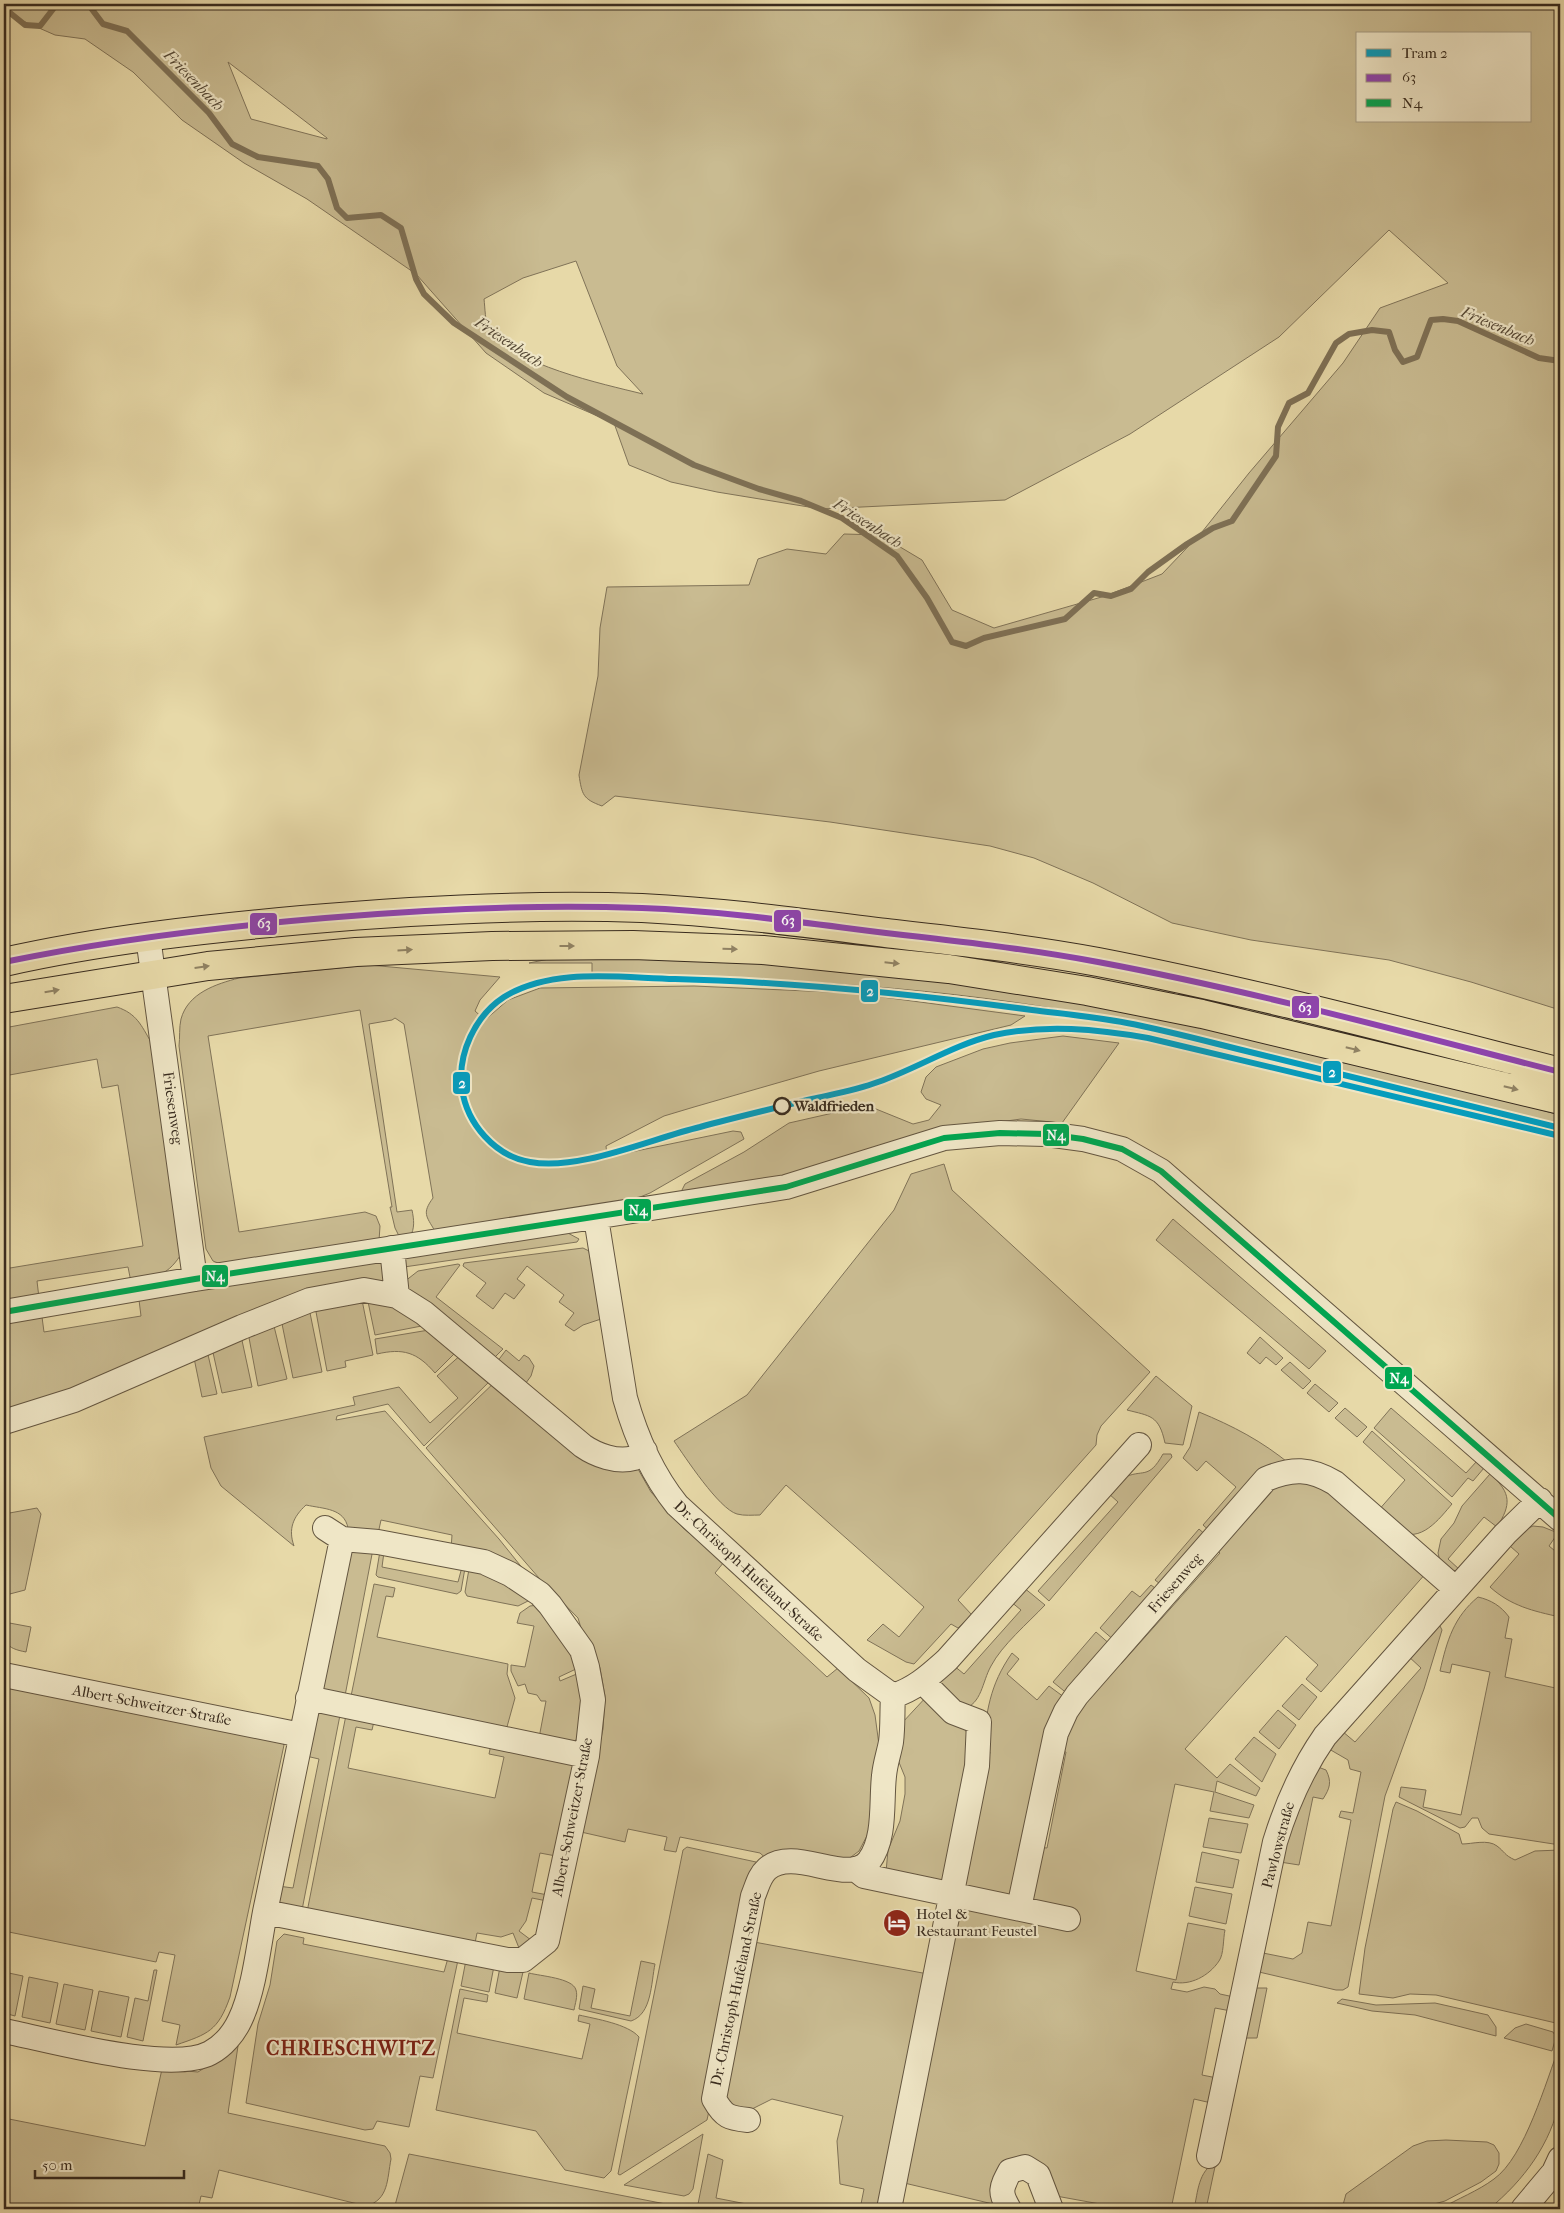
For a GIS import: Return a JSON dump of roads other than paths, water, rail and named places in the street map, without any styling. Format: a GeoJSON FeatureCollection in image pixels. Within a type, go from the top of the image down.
{"type":"FeatureCollection","features":[{"type":"Feature","properties":{"kind":"main road"},"geometry":{"type":"LineString","coordinates":[[4,962],[62,949],[148,937],[347,916],[504,907],[646,909],[769,919],[955,941],[1096,962],[1300,1007],[1560,1072]]}},
{"type":"Feature","properties":{"kind":"main road"},"geometry":{"type":"LineString","coordinates":[[4,999],[208,966],[356,952],[425,948],[633,945],[763,950],[948,969],[1088,991],[1211,1016],[1560,1100]]}},
{"type":"Feature","properties":{"kind":"street","name":"Friesenweg"},"geometry":{"type":"LineString","coordinates":[[148,937],[195,1279]]}},
{"type":"Feature","properties":{"kind":"street"},"geometry":{"type":"LineString","coordinates":[[4,1312],[195,1279],[786,1187],[944,1138],[1000,1133],[1046,1134],[1083,1139],[1122,1149],[1161,1171],[1560,1518]]}},
{"type":"Feature","properties":{"kind":"street","name":"Dr.-Christoph-Hufeland-Straße"},"geometry":{"type":"LineString","coordinates":[[596,1218],[625,1398],[631,1421],[658,1482],[676,1506],[858,1670],[893,1696]]}},
{"type":"Feature","properties":{"kind":"street"},"geometry":{"type":"LineString","coordinates":[[392,1248],[397,1296]]}},
{"type":"Feature","properties":{"kind":"street"},"geometry":{"type":"LineString","coordinates":[[4,1422],[74,1400],[242,1326],[310,1300],[364,1290],[397,1296],[424,1314],[595,1454],[609,1457],[634,1458],[644,1451]]}},
{"type":"Feature","properties":{"kind":"street"},"geometry":{"type":"LineString","coordinates":[[855,1869],[868,1862],[876,1847],[880,1829],[884,1774],[891,1742],[893,1696],[910,1690],[923,1682],[947,1660],[1139,1445]]}},
{"type":"Feature","properties":{"kind":"street","name":"Friesenweg"},"geometry":{"type":"LineString","coordinates":[[1020,1908],[1056,1732],[1066,1711],[1082,1689],[1266,1479],[1284,1472],[1304,1471],[1324,1476],[1335,1483],[1456,1589]]}},
{"type":"Feature","properties":{"kind":"street","name":"Pawlowstraße"},"geometry":{"type":"LineString","coordinates":[[1209,2156],[1271,1860],[1287,1804],[1310,1757],[1325,1736],[1504,1534],[1540,1500]]}},
{"type":"Feature","properties":{"kind":"street","name":"Albert-Schweitzer-Straße"},"geometry":{"type":"LineString","coordinates":[[4,2031],[142,2059],[187,2059],[210,2052],[229,2038],[241,2019],[249,1994],[265,1912],[301,1735],[308,1698],[333,1534],[484,1562],[510,1574],[540,1594],[582,1650],[588,1667],[593,1700],[587,1756],[547,1942],[523,1960],[508,1960],[265,1912]]}},
{"type":"Feature","properties":{"kind":"street","name":"Albert-Schweitzer-Straße"},"geometry":{"type":"LineString","coordinates":[[4,1676],[301,1735]]}},
{"type":"Feature","properties":{"kind":"street"},"geometry":{"type":"LineString","coordinates":[[889,2209],[977,1766],[979,1722],[954,1712],[923,1682]]}},
{"type":"Feature","properties":{"kind":"street"},"geometry":{"type":"LineString","coordinates":[[308,1698],[587,1756]]}},
{"type":"Feature","properties":{"kind":"street","name":"Dr.-Christoph-Hufeland-Straße"},"geometry":{"type":"LineString","coordinates":[[748,2120],[731,2118],[721,2112],[714,2099],[753,1896],[760,1878],[768,1868],[780,1863],[797,1860],[834,1868],[855,1869],[864,1876],[1068,1919]]}},
{"type":"Feature","properties":{"kind":"street"},"geometry":{"type":"LineString","coordinates":[[1523,2209],[1554,2172],[1560,2159]]}},
{"type":"Feature","properties":{"kind":"street"},"geometry":{"type":"LineString","coordinates":[[1009,2209],[1003,2198],[1002,2187],[1010,2171],[1025,2167],[1038,2175],[1051,2209]]}},
{"type":"Feature","properties":{"kind":"waterway","name":"Friesenbach"},"geometry":{"type":"LineString","coordinates":[[4,8],[25,25],[40,26],[57,4]]}},
{"type":"Feature","properties":{"kind":"waterway","name":"Friesenbach"},"geometry":{"type":"LineString","coordinates":[[88,4],[103,24],[127,31],[209,113],[232,144],[258,157],[318,166],[328,179],[337,208],[347,218],[381,215],[401,228],[416,279],[424,294],[454,323],[567,397],[694,465],[759,489],[801,501],[842,518],[897,556],[927,598],[952,642],[966,646],[984,638],[1065,619],[1094,593],[1111,596],[1131,589],[1148,572],[1187,544],[1213,528],[1232,521],[1276,456],[1278,427],[1289,403],[1308,393],[1336,343],[1349,334],[1372,330],[1389,332],[1395,350],[1403,362],[1417,357],[1431,320],[1443,319],[1458,321],[1539,358],[1560,361]]}},
{"type":"Feature","properties":{"kind":"tram line","name":"2"},"geometry":{"type":"LineString","coordinates":[[1560,1128],[1174,1033],[1115,1021],[898,994],[720,981],[588,976],[544,981],[523,988],[504,997],[484,1014],[470,1037],[465,1050],[461,1076],[465,1102],[470,1114],[476,1126],[494,1145],[517,1159],[550,1164],[593,1158],[714,1123],[862,1087],[893,1076],[979,1039],[1013,1032],[1052,1029],[1091,1030],[1148,1038],[1560,1136]]}},
{"type":"Feature","properties":{"kind":"place","name":"Waldfrieden"},"geometry":{"type":"Point","coordinates":[782,1106]}},
{"type":"Feature","properties":{"kind":"place","name":"Hotel & Restaurant Feustel"},"geometry":{"type":"Point","coordinates":[897,1923]}},
{"type":"Feature","properties":{"kind":"district","name":"CHRIESCHWITZ"},"geometry":{"type":"Point","coordinates":[351,2048]}}]}
